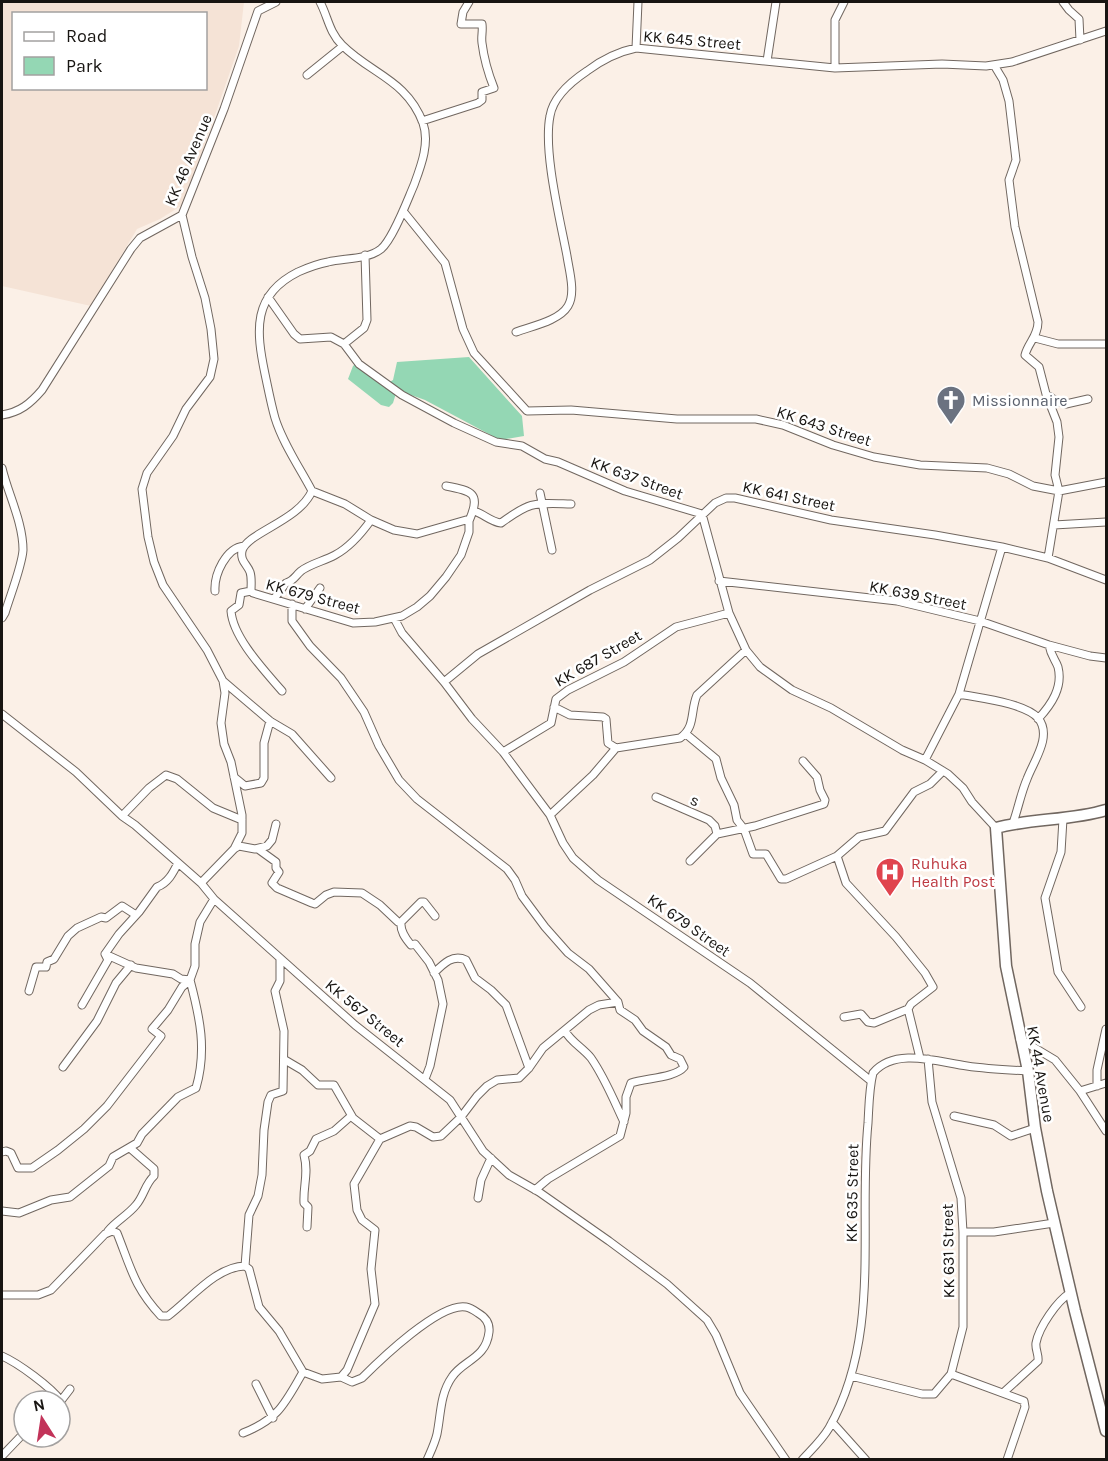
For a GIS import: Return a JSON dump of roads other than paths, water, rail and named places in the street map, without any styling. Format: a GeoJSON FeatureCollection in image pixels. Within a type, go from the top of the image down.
{"type":"FeatureCollection","features":[{"type":"Feature","properties":{"kind":"main road"},"geometry":{"type":"LineString","coordinates":[[996,828],[1013,823],[1063,819],[1107,810]]}},
{"type":"Feature","properties":{"kind":"main road","name":"KK 44 Avenue"},"geometry":{"type":"LineString","coordinates":[[996,828],[1006,966],[1028,1071],[1035,1128],[1070,1293],[1107,1431]]}},
{"type":"Feature","properties":{"kind":"street","name":"KK 46 Avenue"},"geometry":{"type":"LineString","coordinates":[[2,415],[32,403],[136,244],[154,230],[182,215],[224,109],[260,2]]}},
{"type":"Feature","properties":{"kind":"street"},"geometry":{"type":"LineString","coordinates":[[258,11],[276,2]]}},
{"type":"Feature","properties":{"kind":"street"},"geometry":{"type":"LineString","coordinates":[[320,2],[330,30],[343,46],[400,87],[422,121],[426,145],[418,174],[403,211],[385,244],[375,253],[313,265],[283,281],[268,297],[260,318],[258,333],[275,419],[312,491],[345,504],[371,520],[394,530],[417,534],[466,520],[470,524]]}},
{"type":"Feature","properties":{"kind":"street"},"geometry":{"type":"LineString","coordinates":[[422,121],[478,103],[482,100],[482,92],[494,87],[482,42],[484,36],[482,24],[461,24],[463,12],[469,2]]}},
{"type":"Feature","properties":{"kind":"street"},"geometry":{"type":"LineString","coordinates":[[636,48],[638,2]]}},
{"type":"Feature","properties":{"kind":"street"},"geometry":{"type":"LineString","coordinates":[[767,61],[776,2]]}},
{"type":"Feature","properties":{"kind":"street"},"geometry":{"type":"LineString","coordinates":[[835,68],[835,20],[844,2]]}},
{"type":"Feature","properties":{"kind":"street"},"geometry":{"type":"LineString","coordinates":[[1063,2],[1079,19],[1080,40]]}},
{"type":"Feature","properties":{"kind":"street","name":"KK 645 Street"},"geometry":{"type":"LineString","coordinates":[[516,332],[562,313],[570,303],[570,276],[548,146],[550,114],[558,98],[574,79],[606,58],[621,51],[636,48],[835,68],[942,64],[994,65],[1012,62],[1107,31]]}},
{"type":"Feature","properties":{"kind":"street"},"geometry":{"type":"LineString","coordinates":[[307,75],[343,46]]}},
{"type":"Feature","properties":{"kind":"street"},"geometry":{"type":"LineString","coordinates":[[994,65],[1003,81],[1009,101],[1016,160],[1009,180],[1015,227],[1038,322],[1035,338],[1029,344],[1025,355],[1039,367],[1059,429],[1055,475],[1059,491],[1048,558]]}},
{"type":"Feature","properties":{"kind":"street","name":"KK 643 Street"},"geometry":{"type":"LineString","coordinates":[[403,211],[437,250],[445,263],[463,329],[474,353],[528,411],[571,410],[677,419],[756,418],[783,425],[833,445],[874,457],[920,465],[987,468],[1008,474],[1033,486],[1059,491],[1107,482]]}},
{"type":"Feature","properties":{"kind":"street"},"geometry":{"type":"LineString","coordinates":[[182,215],[205,298],[214,359],[210,378],[186,409],[173,436],[147,473],[142,489],[148,537],[163,585],[207,650],[223,681],[225,693],[221,723],[224,744],[231,762],[243,833],[234,849],[201,884]]}},
{"type":"Feature","properties":{"kind":"street"},"geometry":{"type":"LineString","coordinates":[[268,297],[300,339],[331,337],[344,344],[364,328],[367,320],[365,255]]}},
{"type":"Feature","properties":{"kind":"street"},"geometry":{"type":"LineString","coordinates":[[1035,338],[1058,344],[1107,344]]}},
{"type":"Feature","properties":{"kind":"street","name":"KK 637 Street"},"geometry":{"type":"LineString","coordinates":[[344,344],[359,364],[379,380],[454,423],[496,442],[522,446],[545,459],[558,462],[625,491],[702,514],[729,613],[746,651],[760,667],[792,690],[831,708],[943,771],[963,788],[972,802],[996,828]]}},
{"type":"Feature","properties":{"kind":"street"},"geometry":{"type":"LineString","coordinates":[[1046,394],[1066,404],[1088,399]]}},
{"type":"Feature","properties":{"kind":"street"},"geometry":{"type":"LineString","coordinates":[[2,468],[20,526],[23,551],[2,618]]}},
{"type":"Feature","properties":{"kind":"street"},"geometry":{"type":"LineString","coordinates":[[394,618],[417,607],[446,577],[461,555],[476,506],[475,497],[472,493],[447,486]]}},
{"type":"Feature","properties":{"kind":"street"},"geometry":{"type":"LineString","coordinates":[[215,591],[214,585],[223,561],[230,552],[236,547],[244,546],[250,539],[292,515],[305,504],[312,491]]}},
{"type":"Feature","properties":{"kind":"street"},"geometry":{"type":"LineString","coordinates":[[540,493],[552,550]]}},
{"type":"Feature","properties":{"kind":"street","name":"KK 641 Street"},"geometry":{"type":"LineString","coordinates":[[444,682],[478,654],[590,590],[650,560],[678,538],[715,503],[726,498],[735,498],[831,520],[1002,547],[1048,558],[1107,580]]}},
{"type":"Feature","properties":{"kind":"street"},"geometry":{"type":"LineString","coordinates":[[474,511],[482,513],[493,522],[501,523],[523,507],[542,503],[571,504]]}},
{"type":"Feature","properties":{"kind":"street"},"geometry":{"type":"LineString","coordinates":[[274,599],[286,583],[292,581],[300,572],[336,555],[347,547],[371,520]]}},
{"type":"Feature","properties":{"kind":"street"},"geometry":{"type":"LineString","coordinates":[[1054,525],[1107,522]]}},
{"type":"Feature","properties":{"kind":"street","name":"KK 679 Street"},"geometry":{"type":"LineString","coordinates":[[244,546],[242,560],[251,576],[251,591],[257,595],[362,624],[394,618],[402,633],[472,719],[503,752],[550,815],[562,843],[573,858],[598,880],[750,983],[871,1081]]}},
{"type":"Feature","properties":{"kind":"street"},"geometry":{"type":"LineString","coordinates":[[925,760],[959,694],[1002,547]]}},
{"type":"Feature","properties":{"kind":"street","name":"KK 639 Street"},"geometry":{"type":"LineString","coordinates":[[719,581],[897,601],[980,621],[1049,645],[1107,658]]}},
{"type":"Feature","properties":{"kind":"street"},"geometry":{"type":"LineString","coordinates":[[305,609],[320,588]]}},
{"type":"Feature","properties":{"kind":"street"},"geometry":{"type":"LineString","coordinates":[[251,591],[242,593],[239,605],[231,611],[232,620],[253,657],[282,691]]}},
{"type":"Feature","properties":{"kind":"street"},"geometry":{"type":"LineString","coordinates":[[292,604],[292,621],[310,646],[341,678],[364,712],[379,746],[399,780],[417,799],[507,869],[522,896],[545,927],[568,952],[589,969],[618,1002],[620,1010],[635,1020],[643,1031],[666,1047],[671,1055],[680,1059],[684,1067],[681,1071],[672,1074],[631,1083],[626,1097],[626,1113],[620,1137],[548,1179],[536,1190]]}},
{"type":"Feature","properties":{"kind":"street","name":"KK 687 Street"},"geometry":{"type":"LineString","coordinates":[[503,752],[551,723],[556,699],[567,690],[624,662],[676,627],[729,613]]}},
{"type":"Feature","properties":{"kind":"street"},"geometry":{"type":"LineString","coordinates":[[1038,718],[1051,702],[1060,683],[1058,669],[1050,654],[1049,645]]}},
{"type":"Feature","properties":{"kind":"street"},"geometry":{"type":"LineString","coordinates":[[550,815],[593,775],[616,748],[680,738],[686,734],[692,724],[697,695],[746,651]]}},
{"type":"Feature","properties":{"kind":"street"},"geometry":{"type":"LineString","coordinates":[[223,681],[270,721],[292,734],[331,778]]}},
{"type":"Feature","properties":{"kind":"street"},"geometry":{"type":"LineString","coordinates":[[959,694],[1022,708],[1038,718],[1042,724],[1040,750],[1027,778],[1013,823]]}},
{"type":"Feature","properties":{"kind":"street"},"geometry":{"type":"LineString","coordinates":[[554,707],[570,715],[603,717],[606,719],[608,743],[616,748]]}},
{"type":"Feature","properties":{"kind":"street","name":"KK 567 Street"},"geometry":{"type":"LineString","coordinates":[[2,714],[76,772],[355,1025],[450,1100],[483,1151],[509,1175],[536,1190],[609,1241],[667,1284],[696,1309],[712,1327],[740,1392],[786,1460]]}},
{"type":"Feature","properties":{"kind":"street"},"geometry":{"type":"LineString","coordinates":[[234,777],[245,786],[261,783],[264,778],[264,743],[270,721]]}},
{"type":"Feature","properties":{"kind":"street"},"geometry":{"type":"LineString","coordinates":[[686,734],[716,759],[721,778],[734,805],[737,820],[744,829],[753,854],[766,854],[781,879],[786,879],[837,856],[859,837],[885,831],[914,792],[930,784],[943,771]]}},
{"type":"Feature","properties":{"kind":"street"},"geometry":{"type":"LineString","coordinates":[[690,861],[717,834],[744,829],[824,804],[817,777],[803,761]]}},
{"type":"Feature","properties":{"kind":"street"},"geometry":{"type":"LineString","coordinates":[[123,816],[149,788],[166,775],[177,779],[213,808],[242,820]]}},
{"type":"Feature","properties":{"kind":"street","name":"s"},"geometry":{"type":"LineString","coordinates":[[656,797],[680,809],[709,819],[715,826],[717,834]]}},
{"type":"Feature","properties":{"kind":"street"},"geometry":{"type":"LineString","coordinates":[[1063,819],[1061,852],[1046,898],[1058,972],[1081,1007]]}},
{"type":"Feature","properties":{"kind":"street"},"geometry":{"type":"LineString","coordinates":[[258,849],[267,846],[272,840],[276,824]]}},
{"type":"Feature","properties":{"kind":"street"},"geometry":{"type":"LineString","coordinates":[[234,849],[239,846],[258,849],[276,861],[276,868],[279,872],[272,883],[277,888],[315,904],[334,892],[362,893],[401,922]]}},
{"type":"Feature","properties":{"kind":"street"},"geometry":{"type":"LineString","coordinates":[[837,856],[846,883],[896,937],[933,985],[908,1009],[874,1023],[868,1022],[861,1014],[844,1017]]}},
{"type":"Feature","properties":{"kind":"street"},"geometry":{"type":"LineString","coordinates":[[105,954],[157,887],[167,881],[178,863]]}},
{"type":"Feature","properties":{"kind":"street"},"geometry":{"type":"LineString","coordinates":[[2,1152],[6,1150],[11,1153],[18,1168],[32,1168],[84,1129],[107,1106],[161,1036],[152,1029],[168,1010],[182,987],[190,980],[195,966],[195,944],[200,922],[214,899]]}},
{"type":"Feature","properties":{"kind":"street"},"geometry":{"type":"LineString","coordinates":[[425,1079],[430,1066],[443,1004],[429,962],[415,944],[411,945],[406,940],[400,927],[401,922],[421,902],[424,902],[435,916]]}},
{"type":"Feature","properties":{"kind":"street"},"geometry":{"type":"LineString","coordinates":[[28,991],[36,967],[46,967],[47,962],[54,959],[68,936],[77,928],[100,917],[106,918],[122,906],[136,915]]}},
{"type":"Feature","properties":{"kind":"street"},"geometry":{"type":"LineString","coordinates":[[105,954],[136,968],[173,974],[181,979],[190,980]]}},
{"type":"Feature","properties":{"kind":"street"},"geometry":{"type":"LineString","coordinates":[[82,1005],[108,960],[105,954]]}},
{"type":"Feature","properties":{"kind":"street"},"geometry":{"type":"LineString","coordinates":[[434,973],[453,958],[466,960],[475,978],[506,1005],[529,1068]]}},
{"type":"Feature","properties":{"kind":"street"},"geometry":{"type":"LineString","coordinates":[[245,1266],[249,1215],[258,1196],[262,1175],[268,1102],[271,1095],[284,1091],[284,1031],[275,991],[280,981],[280,959]]}},
{"type":"Feature","properties":{"kind":"street"},"geometry":{"type":"LineString","coordinates":[[63,1067],[97,1020],[116,983],[131,965]]}},
{"type":"Feature","properties":{"kind":"street"},"geometry":{"type":"LineString","coordinates":[[2,1211],[19,1213],[51,1200],[70,1197],[109,1166],[113,1157],[137,1143],[142,1134],[178,1097],[196,1088],[203,1044],[190,980]]}},
{"type":"Feature","properties":{"kind":"street"},"geometry":{"type":"LineString","coordinates":[[341,1377],[347,1370],[375,1304],[371,1269],[375,1230],[359,1216],[353,1190],[380,1138],[411,1126],[437,1138],[461,1117],[487,1086],[497,1080],[519,1078],[543,1048],[588,1010],[599,1005],[618,1002]]}},
{"type":"Feature","properties":{"kind":"street","name":"KK 631 Street"},"geometry":{"type":"LineString","coordinates":[[908,1009],[924,1059],[932,1102],[961,1198],[963,1327],[951,1374]]}},
{"type":"Feature","properties":{"kind":"street"},"geometry":{"type":"LineString","coordinates":[[1097,1086],[1097,1070],[1107,1029]]}},
{"type":"Feature","properties":{"kind":"street"},"geometry":{"type":"LineString","coordinates":[[565,1031],[590,1057],[624,1122]]}},
{"type":"Feature","properties":{"kind":"street"},"geometry":{"type":"LineString","coordinates":[[1020,1039],[1055,1060],[1080,1091],[1107,1131]]}},
{"type":"Feature","properties":{"kind":"street"},"geometry":{"type":"LineString","coordinates":[[871,1081],[879,1065],[895,1059],[924,1059],[968,1066],[1028,1071]]}},
{"type":"Feature","properties":{"kind":"street"},"geometry":{"type":"LineString","coordinates":[[285,1060],[302,1070],[318,1085],[334,1085],[351,1116],[370,1133],[380,1138]]}},
{"type":"Feature","properties":{"kind":"street","name":"KK 635 Street"},"geometry":{"type":"LineString","coordinates":[[802,1460],[832,1422],[851,1376],[861,1331],[866,1278],[864,1162],[871,1081]]}},
{"type":"Feature","properties":{"kind":"street"},"geometry":{"type":"LineString","coordinates":[[1080,1091],[1107,1083]]}},
{"type":"Feature","properties":{"kind":"street"},"geometry":{"type":"LineString","coordinates":[[307,1227],[308,1207],[304,1203],[303,1188],[307,1182],[307,1168],[304,1155],[310,1151],[316,1139],[334,1131],[351,1116]]}},
{"type":"Feature","properties":{"kind":"street"},"geometry":{"type":"LineString","coordinates":[[954,1116],[994,1125],[1011,1136],[1035,1128]]}},
{"type":"Feature","properties":{"kind":"street"},"geometry":{"type":"LineString","coordinates":[[2,1295],[38,1295],[51,1290],[115,1222],[136,1205],[147,1182],[154,1176],[154,1169],[130,1148]]}},
{"type":"Feature","properties":{"kind":"street"},"geometry":{"type":"LineString","coordinates":[[478,1198],[481,1180],[491,1158]]}},
{"type":"Feature","properties":{"kind":"street"},"geometry":{"type":"LineString","coordinates":[[963,1232],[994,1232],[1054,1223]]}},
{"type":"Feature","properties":{"kind":"street"},"geometry":{"type":"LineString","coordinates":[[108,1231],[117,1233],[136,1284],[161,1316],[168,1316],[223,1272],[235,1266],[245,1266],[249,1269],[259,1307],[279,1331],[303,1372],[321,1379],[341,1377],[352,1382],[362,1378],[428,1321],[462,1306],[484,1316],[488,1322],[489,1335],[481,1352],[452,1377],[441,1402],[437,1434],[427,1460]]}},
{"type":"Feature","properties":{"kind":"street"},"geometry":{"type":"LineString","coordinates":[[1004,1392],[1038,1361],[1036,1346],[1039,1336],[1057,1303],[1070,1293]]}},
{"type":"Feature","properties":{"kind":"street"},"geometry":{"type":"LineString","coordinates":[[2,1356],[11,1360],[50,1389]]}},
{"type":"Feature","properties":{"kind":"street"},"geometry":{"type":"LineString","coordinates":[[243,1432],[273,1418],[303,1372]]}},
{"type":"Feature","properties":{"kind":"street"},"geometry":{"type":"LineString","coordinates":[[851,1376],[929,1395],[934,1394],[951,1374],[1024,1401],[1026,1404],[1007,1460]]}},
{"type":"Feature","properties":{"kind":"street"},"geometry":{"type":"LineString","coordinates":[[256,1384],[273,1418]]}},
{"type":"Feature","properties":{"kind":"street"},"geometry":{"type":"LineString","coordinates":[[832,1422],[866,1460]]}},
{"type":"Feature","properties":{"kind":"place","name":"Missionnaire"},"geometry":{"type":"Point","coordinates":[951,426]}},
{"type":"Feature","properties":{"kind":"place","name":"Ruhuka Health Post"},"geometry":{"type":"Point","coordinates":[890,898]}}]}
